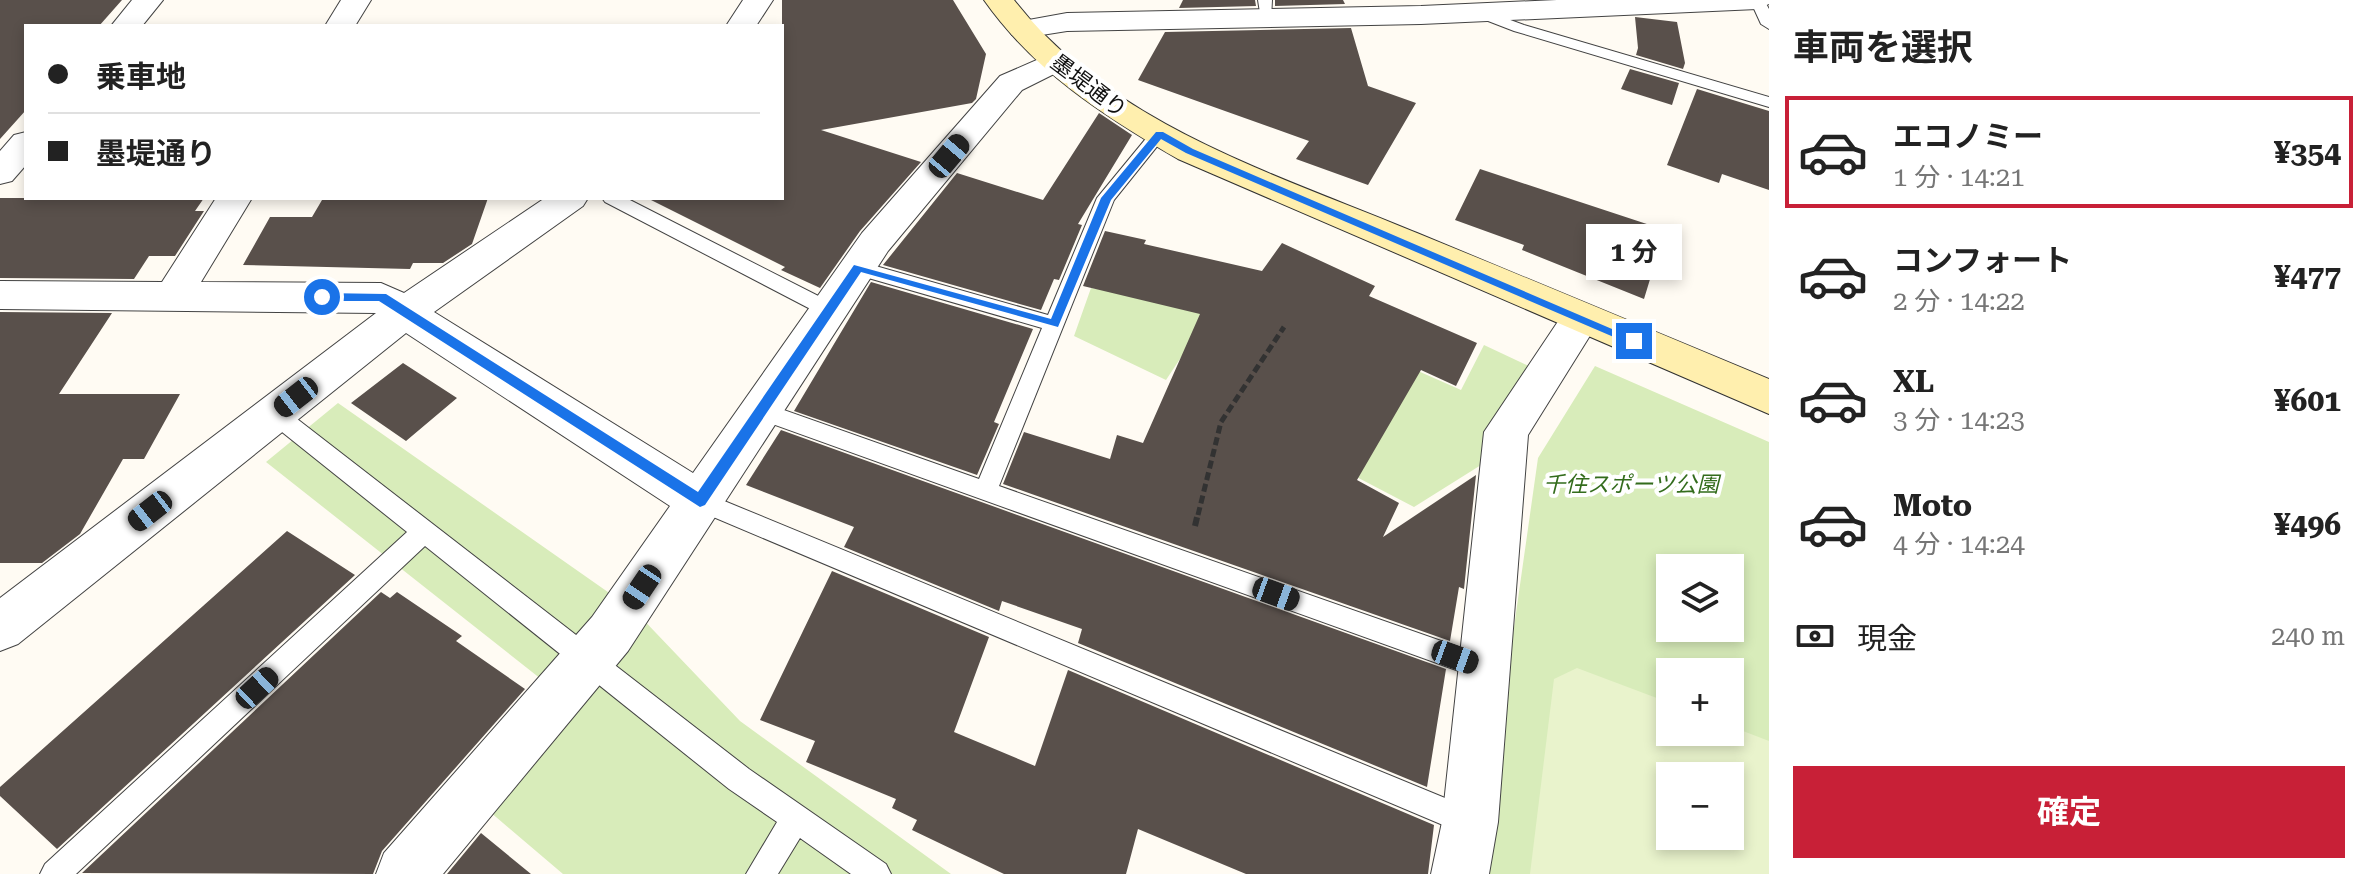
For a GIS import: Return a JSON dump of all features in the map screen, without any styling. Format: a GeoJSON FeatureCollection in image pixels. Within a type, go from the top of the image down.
{"type":"FeatureCollection","features":[{"type":"Feature","properties":{"kind":"main road","name":"墨堤通り"},"geometry":{"type":"LineString","coordinates":[[999,0],[1055,61],[1127,115],[1190,151],[1769,397]]}},
{"type":"Feature","properties":{"kind":"street"},"geometry":{"type":"LineString","coordinates":[[128,24],[148,0]]}},
{"type":"Feature","properties":{"kind":"street"},"geometry":{"type":"LineString","coordinates":[[341,24],[356,0]]}},
{"type":"Feature","properties":{"kind":"street"},"geometry":{"type":"LineString","coordinates":[[742,24],[758,0]]}},
{"type":"Feature","properties":{"kind":"street"},"geometry":{"type":"LineString","coordinates":[[1023,29],[1067,22],[1265,8],[1421,15],[1757,0]]}},
{"type":"Feature","properties":{"kind":"street"},"geometry":{"type":"LineString","coordinates":[[405,874],[610,634],[875,242],[1011,83],[1055,61]]}},
{"type":"Feature","properties":{"kind":"street"},"geometry":{"type":"LineString","coordinates":[[0,173],[24,145]]}},
{"type":"Feature","properties":{"kind":"street"},"geometry":{"type":"LineString","coordinates":[[172,297],[233,200]]}},
{"type":"Feature","properties":{"kind":"street"},"geometry":{"type":"LineString","coordinates":[[0,628],[405,312],[567,200]]}},
{"type":"Feature","properties":{"kind":"street"},"geometry":{"type":"LineString","coordinates":[[0,295],[381,297],[700,501]]}},
{"type":"Feature","properties":{"kind":"street"},"geometry":{"type":"LineString","coordinates":[[1460,874],[1470,822],[1506,432],[1581,318]]}},
{"type":"Feature","properties":{"kind":"lane"},"geometry":{"type":"LineString","coordinates":[[1757,0],[1769,24]]}},
{"type":"Feature","properties":{"kind":"lane"},"geometry":{"type":"LineString","coordinates":[[1475,11],[1519,28],[1769,102]]}},
{"type":"Feature","properties":{"kind":"lane"},"geometry":{"type":"LineString","coordinates":[[986,490],[1106,198],[1159,134]]}},
{"type":"Feature","properties":{"kind":"lane"},"geometry":{"type":"LineString","coordinates":[[615,200],[829,310]]}},
{"type":"Feature","properties":{"kind":"lane"},"geometry":{"type":"LineString","coordinates":[[858,268],[1054,324]]}},
{"type":"Feature","properties":{"kind":"lane"},"geometry":{"type":"LineString","coordinates":[[761,411],[1484,668]]}},
{"type":"Feature","properties":{"kind":"lane"},"geometry":{"type":"LineString","coordinates":[[275,414],[739,779],[876,874]]}},
{"type":"Feature","properties":{"kind":"lane"},"geometry":{"type":"LineString","coordinates":[[700,501],[1470,822]]}},
{"type":"Feature","properties":{"kind":"lane"},"geometry":{"type":"LineString","coordinates":[[55,874],[424,531]]}},
{"type":"Feature","properties":{"kind":"lane"},"geometry":{"type":"LineString","coordinates":[[761,874],[796,818]]}},
{"type":"Feature","properties":{"kind":"path"},"geometry":{"type":"LineString","coordinates":[[1187,562],[1221,422],[1284,327]]}},
{"type":"Feature","properties":{"kind":"green space"},"geometry":{"type":"Polygon","coordinates":[[[1091,288],[1215,306],[1166,380],[1074,336],[1091,288]]]}},
{"type":"Feature","properties":{"kind":"green space"},"geometry":{"type":"Polygon","coordinates":[[[1348,340],[1461,390],[1484,345],[1533,368],[1481,465],[1414,507],[1230,411],[1348,340]]]}},
{"type":"Feature","properties":{"kind":"green space","name":"千住スポーツ公園"},"geometry":{"type":"Polygon","coordinates":[[[1595,366],[1769,442],[1769,874],[1479,874],[1538,458],[1595,366]]]}},
{"type":"Feature","properties":{"kind":"green space"},"geometry":{"type":"Polygon","coordinates":[[[338,403],[635,611],[740,721],[951,874],[563,874],[489,811],[579,709],[266,462],[338,403]]]}},
{"type":"Feature","properties":{"kind":"green space"},"geometry":{"type":"Polygon","coordinates":[[[1577,668],[1656,698],[1656,746],[1744,746],[1744,731],[1769,741],[1769,874],[1530,874],[1554,679],[1577,668]]]}},
{"type":"Feature","properties":{"kind":"building"},"geometry":{"type":"Polygon","coordinates":[[[0,0],[122,0],[101,24],[24,24],[24,112],[0,139],[0,0]]]}},
{"type":"Feature","properties":{"kind":"building"},"geometry":{"type":"Polygon","coordinates":[[[782,0],[953,0],[986,54],[976,99],[972,103],[821,130],[921,162],[860,231],[820,288],[781,270],[785,267],[651,200],[784,200],[782,0]]]}},
{"type":"Feature","properties":{"kind":"building"},"geometry":{"type":"Polygon","coordinates":[[[1183,0],[1255,0],[1256,6],[1179,8],[1183,0]]]}},
{"type":"Feature","properties":{"kind":"building"},"geometry":{"type":"Polygon","coordinates":[[[1275,0],[1343,0],[1345,4],[1275,6],[1275,0]]]}},
{"type":"Feature","properties":{"kind":"building"},"geometry":{"type":"Polygon","coordinates":[[[1635,17],[1677,22],[1685,63],[1683,69],[1636,55],[1635,17]]]}},
{"type":"Feature","properties":{"kind":"building"},"geometry":{"type":"Polygon","coordinates":[[[1351,28],[1368,86],[1416,103],[1368,185],[1296,159],[1309,141],[1138,80],[1165,32],[1351,28]]]}},
{"type":"Feature","properties":{"kind":"building"},"geometry":{"type":"Polygon","coordinates":[[[1630,69],[1679,83],[1672,105],[1621,89],[1630,69]]]}},
{"type":"Feature","properties":{"kind":"building"},"geometry":{"type":"Polygon","coordinates":[[[1697,89],[1769,111],[1769,190],[1722,174],[1719,183],[1667,165],[1697,89]]]}},
{"type":"Feature","properties":{"kind":"building"},"geometry":{"type":"Polygon","coordinates":[[[1099,113],[1132,135],[1078,224],[1082,225],[1059,280],[1054,279],[1041,310],[883,265],[957,173],[1043,200],[1099,113]]]}},
{"type":"Feature","properties":{"kind":"building"},"geometry":{"type":"Polygon","coordinates":[[[1480,169],[1665,230],[1644,299],[1522,250],[1524,245],[1455,220],[1480,169]]]}},
{"type":"Feature","properties":{"kind":"building"},"geometry":{"type":"Polygon","coordinates":[[[0,198],[203,200],[195,211],[204,211],[175,256],[149,256],[134,279],[0,278],[0,198]]]}},
{"type":"Feature","properties":{"kind":"building"},"geometry":{"type":"Polygon","coordinates":[[[322,200],[487,200],[472,244],[443,263],[413,263],[410,269],[243,265],[270,217],[312,217],[322,200]]]}},
{"type":"Feature","properties":{"kind":"building"},"geometry":{"type":"Polygon","coordinates":[[[1105,231],[1146,240],[1144,244],[1262,271],[1282,243],[1375,286],[1369,296],[1477,343],[1456,386],[1421,370],[1357,480],[1399,503],[1383,537],[1476,475],[1464,589],[1459,587],[1450,641],[1003,484],[1024,432],[1110,459],[1117,435],[1143,443],[1200,314],[1083,286],[1105,231]]]}},
{"type":"Feature","properties":{"kind":"building"},"geometry":{"type":"Polygon","coordinates":[[[871,282],[1033,329],[994,422],[999,424],[977,475],[794,411],[871,282]]]}},
{"type":"Feature","properties":{"kind":"building"},"geometry":{"type":"Polygon","coordinates":[[[0,312],[112,313],[59,394],[180,394],[144,459],[123,459],[80,534],[42,563],[0,563],[0,312]]]}},
{"type":"Feature","properties":{"kind":"building"},"geometry":{"type":"Polygon","coordinates":[[[403,363],[457,398],[406,441],[351,403],[403,363]]]}},
{"type":"Feature","properties":{"kind":"building"},"geometry":{"type":"Polygon","coordinates":[[[781,430],[1446,669],[1427,787],[1078,643],[1082,629],[1002,601],[999,611],[844,547],[854,527],[746,485],[781,430]]]}},
{"type":"Feature","properties":{"kind":"building"},"geometry":{"type":"Polygon","coordinates":[[[287,531],[355,575],[57,849],[0,796],[0,787],[287,531]]]}},
{"type":"Feature","properties":{"kind":"building"},"geometry":{"type":"Polygon","coordinates":[[[832,571],[989,637],[954,732],[1035,766],[1068,670],[1434,825],[1428,874],[1246,874],[1138,829],[1126,874],[1004,874],[912,830],[917,820],[892,808],[896,799],[806,762],[815,741],[760,720],[832,571]]]}},
{"type":"Feature","properties":{"kind":"building"},"geometry":{"type":"Polygon","coordinates":[[[381,592],[390,598],[397,592],[462,636],[456,641],[525,689],[382,851],[373,874],[82,873],[381,592]]]}},
{"type":"Feature","properties":{"kind":"building"},"geometry":{"type":"Polygon","coordinates":[[[481,833],[531,874],[447,874],[481,833]]]}},
{"type":"Feature","properties":{"kind":"route"},"geometry":{"type":"LineString","coordinates":[[322,297],[381,297],[700,501],[858,268],[1054,324],[1106,198],[1159,134],[1190,151],[1634,341]]}}]}
